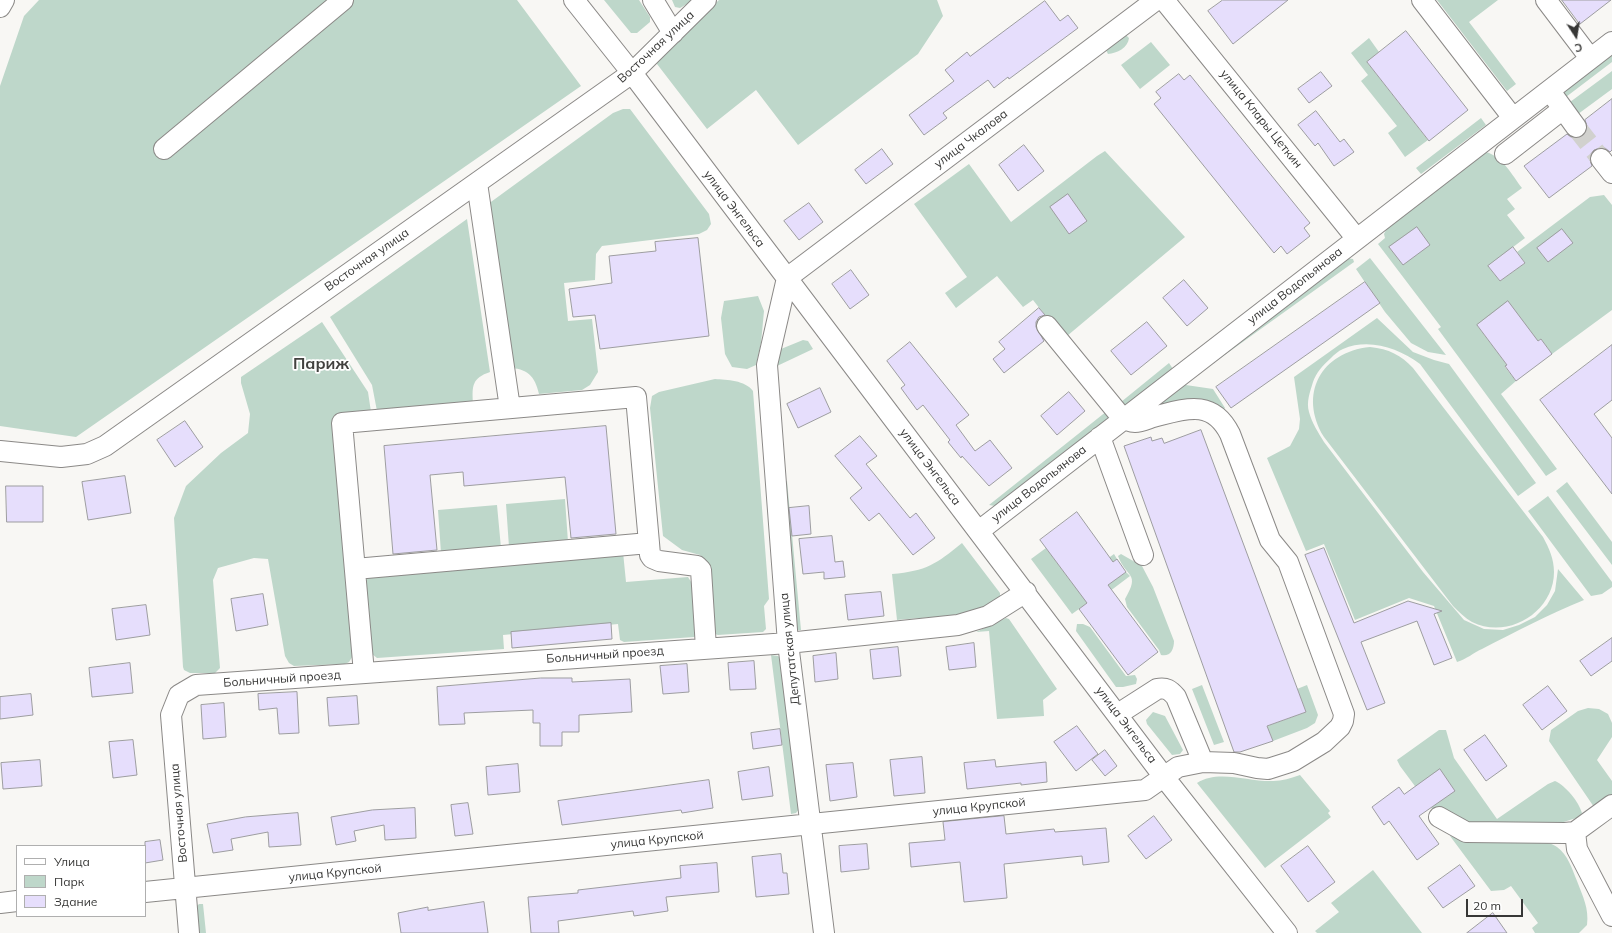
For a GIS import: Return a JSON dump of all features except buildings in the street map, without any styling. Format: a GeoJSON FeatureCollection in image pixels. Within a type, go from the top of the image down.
{"type":"FeatureCollection","features":[{"type":"Feature","properties":{"kind":"street"},"geometry":{"type":"LineString","coordinates":[[0,6],[3,0]]}},
{"type":"Feature","properties":{"kind":"street"},"geometry":{"type":"LineString","coordinates":[[164,149],[343,0]]}},
{"type":"Feature","properties":{"kind":"street","name":"улица Энгельса"},"geometry":{"type":"LineString","coordinates":[[574,0],[632,73],[1164,776],[1287,933]]}},
{"type":"Feature","properties":{"kind":"street"},"geometry":{"type":"LineString","coordinates":[[653,0],[673,32]]}},
{"type":"Feature","properties":{"kind":"street","name":"Восточная улица"},"geometry":{"type":"LineString","coordinates":[[0,450],[61,457],[87,454],[105,446],[632,73],[706,0]]}},
{"type":"Feature","properties":{"kind":"street","name":"улица Чкалова"},"geometry":{"type":"LineString","coordinates":[[787,278],[1156,0]]}},
{"type":"Feature","properties":{"kind":"street","name":"улица Клары Цеткин"},"geometry":{"type":"LineString","coordinates":[[1164,0],[1357,239]]}},
{"type":"Feature","properties":{"kind":"street"},"geometry":{"type":"LineString","coordinates":[[1422,0],[1513,118]]}},
{"type":"Feature","properties":{"kind":"street"},"geometry":{"type":"LineString","coordinates":[[1546,0],[1590,58]]}},
{"type":"Feature","properties":{"kind":"street","name":"улица Водопьянова"},"geometry":{"type":"LineString","coordinates":[[979,531],[1612,42]]}},
{"type":"Feature","properties":{"kind":"street"},"geometry":{"type":"LineString","coordinates":[[1549,90],[1576,126]]}},
{"type":"Feature","properties":{"kind":"street"},"geometry":{"type":"LineString","coordinates":[[1505,154],[1563,109]]}},
{"type":"Feature","properties":{"kind":"street"},"geometry":{"type":"LineString","coordinates":[[477,183],[510,408]]}},
{"type":"Feature","properties":{"kind":"street","name":"Депутатская улица"},"geometry":{"type":"LineString","coordinates":[[787,278],[767,365],[788,643],[824,933]]}},
{"type":"Feature","properties":{"kind":"street"},"geometry":{"type":"LineString","coordinates":[[1047,326],[1123,419]]}},
{"type":"Feature","properties":{"kind":"street"},"geometry":{"type":"LineString","coordinates":[[364,673],[342,423],[636,397],[650,555],[656,560],[697,566],[701,570],[706,648]]}},
{"type":"Feature","properties":{"kind":"street","name":"улица Крупской"},"geometry":{"type":"LineString","coordinates":[[146,892],[1145,790],[1178,767],[1203,762],[1234,763],[1268,769],[1293,761],[1324,742],[1340,727],[1344,714],[1288,562],[1270,540],[1230,434],[1223,421],[1208,411],[1184,409],[1134,422],[1123,419]]}},
{"type":"Feature","properties":{"kind":"street"},"geometry":{"type":"LineString","coordinates":[[1100,437],[1143,555]]}},
{"type":"Feature","properties":{"kind":"street"},"geometry":{"type":"LineString","coordinates":[[354,569],[649,543]]}},
{"type":"Feature","properties":{"kind":"street","name":"Больничный проезд"},"geometry":{"type":"LineString","coordinates":[[179,695],[196,685],[788,643],[964,623],[992,614],[1026,592]]}},
{"type":"Feature","properties":{"kind":"street"},"geometry":{"type":"LineString","coordinates":[[1118,714],[1157,689],[1163,688],[1170,690],[1176,697],[1203,762]]}},
{"type":"Feature","properties":{"kind":"street","name":"Восточная улица"},"geometry":{"type":"LineString","coordinates":[[179,695],[171,715],[189,933]]}},
{"type":"Feature","properties":{"kind":"street"},"geometry":{"type":"LineString","coordinates":[[1439,817],[1466,832],[1526,834],[1575,832],[1612,805]]}},
{"type":"Feature","properties":{"kind":"street"},"geometry":{"type":"LineString","coordinates":[[1575,832],[1577,849],[1612,916]]}},
{"type":"Feature","properties":{"kind":"street"},"geometry":{"type":"LineString","coordinates":[[0,903],[16,901]]}},
{"type":"Feature","properties":{"kind":"green space"},"geometry":{"type":"Polygon","coordinates":[[[39,0],[517,0],[581,86],[76,437],[0,426],[0,86],[24,16],[39,0]]]}},
{"type":"Feature","properties":{"kind":"green space"},"geometry":{"type":"Polygon","coordinates":[[[604,0],[639,0],[650,17],[650,22],[637,33],[631,33],[604,0]]]}},
{"type":"Feature","properties":{"kind":"green space"},"geometry":{"type":"Polygon","coordinates":[[[672,0],[694,0],[680,8],[675,7],[672,0]]]}},
{"type":"Feature","properties":{"kind":"green space"},"geometry":{"type":"Polygon","coordinates":[[[719,0],[937,0],[943,16],[918,54],[798,145],[756,90],[707,129],[657,64],[656,60],[719,0]]]}},
{"type":"Feature","properties":{"kind":"green space"},"geometry":{"type":"Polygon","coordinates":[[[1437,0],[1498,0],[1469,22],[1516,84],[1507,91],[1437,0]]]}},
{"type":"Feature","properties":{"kind":"green space"},"geometry":{"type":"Polygon","coordinates":[[[1124,33],[1129,38],[1127,45],[1118,51],[1108,54],[1105,48],[1124,33]]]}},
{"type":"Feature","properties":{"kind":"green space"},"geometry":{"type":"Polygon","coordinates":[[[1369,38],[1379,52],[1367,62],[1428,140],[1405,157],[1388,133],[1397,126],[1361,81],[1368,75],[1351,53],[1369,38]]]}},
{"type":"Feature","properties":{"kind":"green space"},"geometry":{"type":"Polygon","coordinates":[[[1151,42],[1170,65],[1140,89],[1121,65],[1151,42]]]}},
{"type":"Feature","properties":{"kind":"green space"},"geometry":{"type":"Polygon","coordinates":[[[1612,49],[1612,62],[1562,100],[1555,92],[1612,49]]]}},
{"type":"Feature","properties":{"kind":"green space"},"geometry":{"type":"Polygon","coordinates":[[[1612,71],[1612,89],[1574,117],[1566,105],[1612,71]]]}},
{"type":"Feature","properties":{"kind":"green space"},"geometry":{"type":"Polygon","coordinates":[[[623,109],[630,109],[709,214],[711,224],[707,230],[699,234],[602,246],[596,254],[595,280],[564,283],[568,321],[592,319],[598,372],[590,385],[582,390],[539,394],[535,382],[529,374],[515,368],[508,368],[484,207],[613,113],[623,109]]]}},
{"type":"Feature","properties":{"kind":"green space"},"geometry":{"type":"Polygon","coordinates":[[[1481,118],[1486,125],[1421,174],[1416,168],[1481,118]]]}},
{"type":"Feature","properties":{"kind":"green space"},"geometry":{"type":"Polygon","coordinates":[[[1105,151],[1185,237],[1067,336],[1048,319],[1033,300],[1023,307],[997,276],[956,308],[945,293],[967,277],[914,204],[969,164],[1011,222],[1105,151]]]}},
{"type":"Feature","properties":{"kind":"green space"},"geometry":{"type":"Polygon","coordinates":[[[1486,152],[1492,154],[1502,162],[1522,188],[1507,199],[1515,209],[1507,215],[1525,238],[1488,266],[1500,281],[1525,263],[1517,252],[1590,197],[1604,195],[1612,205],[1612,310],[1552,354],[1541,339],[1538,341],[1489,316],[1477,325],[1507,365],[1505,367],[1516,381],[1501,394],[1557,469],[1546,476],[1438,329],[1441,327],[1378,244],[1385,238],[1384,234],[1391,223],[1486,152]]]}},
{"type":"Feature","properties":{"kind":"green space"},"geometry":{"type":"Polygon","coordinates":[[[467,219],[490,372],[484,374],[474,383],[473,403],[377,411],[372,385],[330,317],[467,219]]]}},
{"type":"Feature","properties":{"kind":"green space"},"geometry":{"type":"Polygon","coordinates":[[[1346,258],[1353,259],[1354,262],[1194,377],[1346,258]]]}},
{"type":"Feature","properties":{"kind":"green space"},"geometry":{"type":"Polygon","coordinates":[[[1370,258],[1446,355],[1428,352],[1411,343],[1385,312],[1356,269],[1370,258]]]}},
{"type":"Feature","properties":{"kind":"green space"},"geometry":{"type":"Polygon","coordinates":[[[758,296],[764,311],[761,343],[756,365],[747,369],[732,367],[725,354],[721,318],[724,301],[758,296]]]}},
{"type":"Feature","properties":{"kind":"green space"},"geometry":{"type":"Polygon","coordinates":[[[1377,318],[1413,352],[1449,364],[1536,483],[1518,496],[1420,364],[1402,353],[1383,346],[1363,344],[1343,349],[1336,353],[1316,375],[1308,401],[1308,408],[1313,424],[1324,442],[1423,572],[1464,620],[1484,629],[1503,630],[1519,625],[1535,617],[1547,605],[1555,591],[1558,569],[1584,600],[1532,623],[1457,662],[1434,606],[1409,598],[1355,620],[1324,544],[1306,551],[1267,458],[1290,446],[1299,429],[1300,419],[1294,377],[1377,318]]]}},
{"type":"Feature","properties":{"kind":"green space"},"geometry":{"type":"Polygon","coordinates":[[[322,322],[368,392],[371,412],[334,415],[356,651],[349,662],[345,664],[294,666],[289,663],[285,656],[268,559],[254,558],[218,568],[213,580],[220,668],[215,673],[190,673],[184,670],[183,667],[174,518],[186,486],[221,453],[248,433],[250,414],[241,383],[241,377],[322,322]]]}},
{"type":"Feature","properties":{"kind":"green space"},"geometry":{"type":"Polygon","coordinates":[[[803,340],[808,341],[813,349],[777,366],[777,354],[781,349],[803,340]]]}},
{"type":"Feature","properties":{"kind":"green space"},"geometry":{"type":"Polygon","coordinates":[[[1370,347],[1383,349],[1394,353],[1413,368],[1543,537],[1549,549],[1553,563],[1554,572],[1552,586],[1546,599],[1538,610],[1526,619],[1514,625],[1486,627],[1472,622],[1462,615],[1453,606],[1324,437],[1317,421],[1313,406],[1314,391],[1319,378],[1327,366],[1338,357],[1353,351],[1370,347]]]}},
{"type":"Feature","properties":{"kind":"green space"},"geometry":{"type":"Polygon","coordinates":[[[1169,363],[1173,369],[1125,407],[1121,402],[1169,363]]]}},
{"type":"Feature","properties":{"kind":"green space"},"geometry":{"type":"Polygon","coordinates":[[[715,379],[730,380],[741,383],[750,387],[753,391],[769,599],[764,606],[766,629],[763,632],[715,634],[706,565],[700,555],[682,550],[663,536],[650,408],[652,396],[659,392],[715,379]]]}},
{"type":"Feature","properties":{"kind":"green space"},"geometry":{"type":"Polygon","coordinates":[[[1179,384],[1213,389],[1225,408],[1221,412],[1144,410],[1179,384]]]}},
{"type":"Feature","properties":{"kind":"green space"},"geometry":{"type":"Polygon","coordinates":[[[1107,411],[1111,416],[995,506],[989,505],[1107,411]]]}},
{"type":"Feature","properties":{"kind":"green space"},"geometry":{"type":"Polygon","coordinates":[[[787,481],[801,630],[795,630],[783,483],[787,481]]]}},
{"type":"Feature","properties":{"kind":"green space"},"geometry":{"type":"Polygon","coordinates":[[[1567,482],[1612,542],[1612,565],[1556,491],[1567,482]]]}},
{"type":"Feature","properties":{"kind":"green space"},"geometry":{"type":"Polygon","coordinates":[[[1548,496],[1612,582],[1612,587],[1602,594],[1591,596],[1528,511],[1548,496]]]}},
{"type":"Feature","properties":{"kind":"green space"},"geometry":{"type":"Polygon","coordinates":[[[565,499],[568,542],[509,547],[506,504],[565,499]]]}},
{"type":"Feature","properties":{"kind":"green space"},"geometry":{"type":"Polygon","coordinates":[[[497,505],[501,548],[441,553],[438,510],[497,505]]]}},
{"type":"Feature","properties":{"kind":"green space"},"geometry":{"type":"Polygon","coordinates":[[[962,543],[1000,593],[1000,596],[992,603],[981,609],[937,617],[897,620],[892,574],[914,571],[930,565],[938,561],[962,543]]]}},
{"type":"Feature","properties":{"kind":"green space"},"geometry":{"type":"Polygon","coordinates":[[[1046,548],[1073,584],[1114,554],[1117,559],[1097,574],[1106,586],[1126,572],[1130,576],[1089,607],[1086,604],[1072,614],[1031,559],[1046,548]]]}},
{"type":"Feature","properties":{"kind":"green space"},"geometry":{"type":"Polygon","coordinates":[[[623,552],[626,582],[688,577],[693,585],[697,635],[694,637],[624,642],[620,640],[618,624],[503,635],[504,649],[377,658],[372,654],[363,582],[368,576],[623,552]]]}},
{"type":"Feature","properties":{"kind":"green space"},"geometry":{"type":"Polygon","coordinates":[[[1121,554],[1142,566],[1153,587],[1174,641],[1171,652],[1167,655],[1161,655],[1159,650],[1127,607],[1125,599],[1130,590],[1132,579],[1121,563],[1118,556],[1121,554]]]}},
{"type":"Feature","properties":{"kind":"green space"},"geometry":{"type":"Polygon","coordinates":[[[1006,618],[1009,619],[1057,689],[1043,700],[1044,716],[997,719],[989,631],[976,632],[1006,618]]]}},
{"type":"Feature","properties":{"kind":"green space"},"geometry":{"type":"Polygon","coordinates":[[[1077,624],[1083,624],[1090,627],[1126,676],[1135,675],[1137,679],[1136,684],[1116,687],[1076,631],[1077,624]]]}},
{"type":"Feature","properties":{"kind":"green space"},"geometry":{"type":"Polygon","coordinates":[[[771,655],[778,656],[780,658],[799,809],[796,813],[791,814],[771,655]]]}},
{"type":"Feature","properties":{"kind":"green space"},"geometry":{"type":"Polygon","coordinates":[[[1202,685],[1224,742],[1214,745],[1192,689],[1202,685]]]}},
{"type":"Feature","properties":{"kind":"green space"},"geometry":{"type":"Polygon","coordinates":[[[1307,685],[1318,715],[1315,723],[1307,728],[1273,741],[1267,726],[1306,712],[1297,689],[1307,685]]]}},
{"type":"Feature","properties":{"kind":"green space"},"geometry":{"type":"Polygon","coordinates":[[[1588,708],[1599,709],[1608,714],[1612,723],[1612,737],[1597,760],[1612,781],[1612,800],[1594,807],[1549,741],[1551,730],[1578,711],[1588,708]]]}},
{"type":"Feature","properties":{"kind":"green space"},"geometry":{"type":"Polygon","coordinates":[[[1153,712],[1165,716],[1183,750],[1180,754],[1172,755],[1147,724],[1146,720],[1153,712]]]}},
{"type":"Feature","properties":{"kind":"green space"},"geometry":{"type":"Polygon","coordinates":[[[1439,730],[1446,730],[1454,758],[1497,819],[1548,784],[1555,781],[1568,790],[1575,799],[1582,813],[1580,817],[1551,826],[1469,827],[1432,809],[1397,760],[1439,730]]]}},
{"type":"Feature","properties":{"kind":"green space"},"geometry":{"type":"Polygon","coordinates":[[[1300,775],[1330,811],[1328,813],[1331,817],[1265,868],[1197,783],[1205,779],[1224,776],[1273,781],[1300,775]]]}},
{"type":"Feature","properties":{"kind":"green space"},"geometry":{"type":"Polygon","coordinates":[[[1450,836],[1475,840],[1518,840],[1542,842],[1557,847],[1561,850],[1569,862],[1581,892],[1586,908],[1587,925],[1579,933],[1535,933],[1532,928],[1538,923],[1511,886],[1504,890],[1491,891],[1450,836]]]}},
{"type":"Feature","properties":{"kind":"green space"},"geometry":{"type":"Polygon","coordinates":[[[1373,870],[1422,933],[1317,933],[1315,931],[1339,912],[1331,903],[1373,870]]]}},
{"type":"Feature","properties":{"kind":"green space"},"geometry":{"type":"Polygon","coordinates":[[[199,904],[203,904],[206,933],[197,933],[195,908],[199,904]]]}},
{"type":"Feature","properties":{"kind":"tunnel"},"geometry":{"type":"LineString","coordinates":[[1576,127],[1601,159]]}},
{"type":"Feature","properties":{"kind":"district","name":"Париж"},"geometry":{"type":"Point","coordinates":[321,364]}}]}
